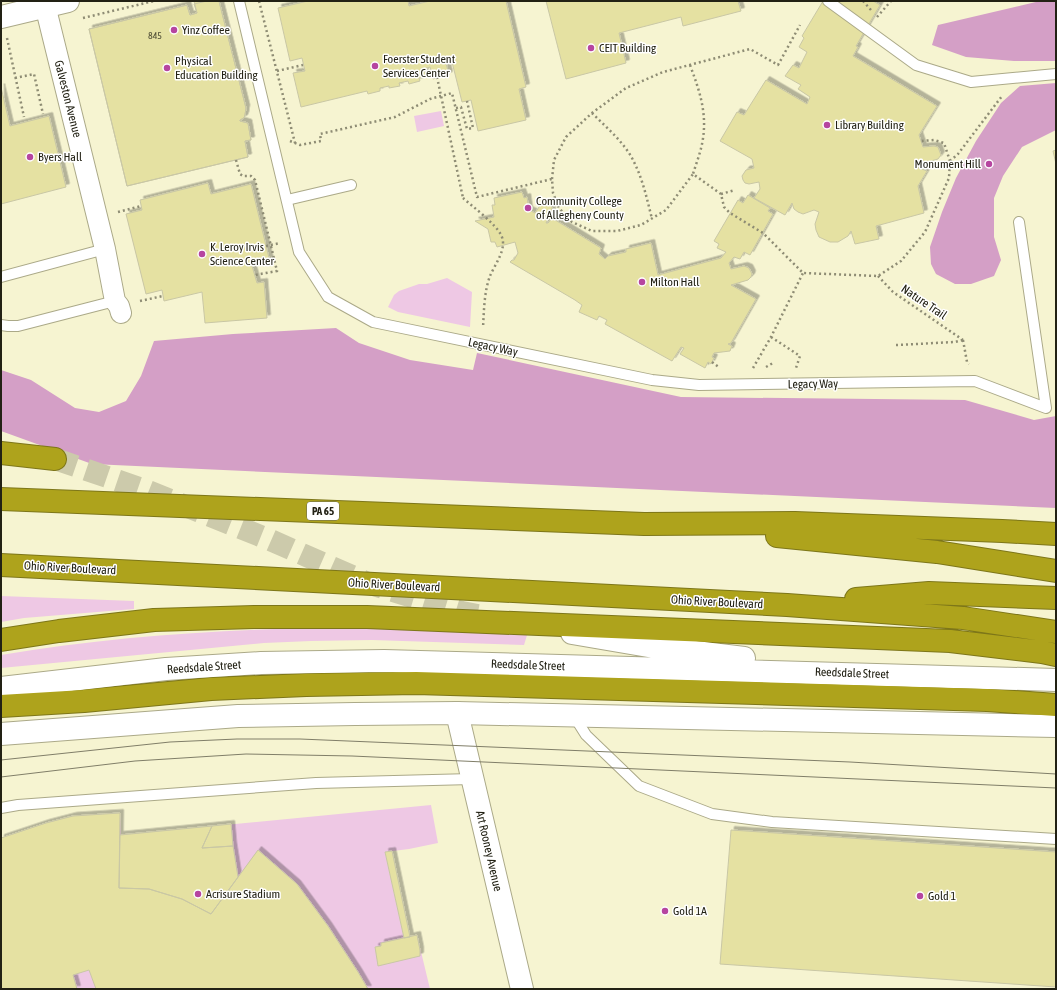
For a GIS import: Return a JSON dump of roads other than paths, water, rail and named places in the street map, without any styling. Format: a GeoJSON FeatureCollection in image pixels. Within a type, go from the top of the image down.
{"type":"FeatureCollection","features":[{"type":"Feature","properties":{"kind":"highway"},"geometry":{"type":"LineString","coordinates":[[1,453],[55,460]]}},
{"type":"Feature","properties":{"kind":"highway","name":"PA 65"},"geometry":{"type":"LineString","coordinates":[[1,499],[644,524]]}},
{"type":"Feature","properties":{"kind":"highway"},"geometry":{"type":"LineString","coordinates":[[644,524],[795,523],[1056,534]]}},
{"type":"Feature","properties":{"kind":"highway"},"geometry":{"type":"LineString","coordinates":[[644,524],[937,552],[1056,571]]}},
{"type":"Feature","properties":{"kind":"highway","name":"Ohio River Boulevard"},"geometry":{"type":"LineString","coordinates":[[1,565],[787,605]]}},
{"type":"Feature","properties":{"kind":"highway"},"geometry":{"type":"LineString","coordinates":[[787,605],[929,593],[1056,598]]}},
{"type":"Feature","properties":{"kind":"highway"},"geometry":{"type":"LineString","coordinates":[[787,605],[963,618],[1056,632]]}},
{"type":"Feature","properties":{"kind":"highway"},"geometry":{"type":"LineString","coordinates":[[1,640],[59,631],[154,620],[254,616],[367,616],[950,641],[1056,655]]}},
{"type":"Feature","properties":{"kind":"highway"},"geometry":{"type":"LineString","coordinates":[[1,706],[84,701],[211,689],[306,685],[416,683],[987,700],[1056,705]]}},
{"type":"Feature","properties":{"kind":"main road"},"geometry":{"type":"LineString","coordinates":[[4,27],[45,4],[74,10]]}},
{"type":"Feature","properties":{"kind":"main road"},"geometry":{"type":"LineString","coordinates":[[1,443],[55,460]]}},
{"type":"Feature","properties":{"kind":"main road"},"geometry":{"type":"LineString","coordinates":[[572,633],[654,647],[880,674]]}},
{"type":"Feature","properties":{"kind":"main road","name":"Reedsdale Street"},"geometry":{"type":"LineString","coordinates":[[1,688],[166,669],[261,663],[384,661],[1056,680]]}},
{"type":"Feature","properties":{"kind":"main road"},"geometry":{"type":"LineString","coordinates":[[1,734],[238,716],[456,713],[1056,726]]}},
{"type":"Feature","properties":{"kind":"main road","name":"Art Rooney Avenue"},"geometry":{"type":"LineString","coordinates":[[456,713],[522,989]]}},
{"type":"Feature","properties":{"kind":"street","name":"Galveston Avenue"},"geometry":{"type":"LineString","coordinates":[[45,4],[118,307]]}},
{"type":"Feature","properties":{"kind":"lane","name":"Legacy Way"},"geometry":{"type":"LineString","coordinates":[[239,1],[299,252],[328,297],[373,322],[652,380],[699,386],[975,381],[1046,408],[1019,222]]}},
{"type":"Feature","properties":{"kind":"lane"},"geometry":{"type":"LineString","coordinates":[[828,1],[916,65],[971,82],[1056,74]]}},
{"type":"Feature","properties":{"kind":"lane"},"geometry":{"type":"LineString","coordinates":[[287,200],[351,185]]}},
{"type":"Feature","properties":{"kind":"lane"},"geometry":{"type":"LineString","coordinates":[[1,277],[105,249]]}},
{"type":"Feature","properties":{"kind":"lane"},"geometry":{"type":"LineString","coordinates":[[1,325],[18,326],[118,307]]}},
{"type":"Feature","properties":{"kind":"lane"},"geometry":{"type":"LineString","coordinates":[[574,716],[586,735],[639,786],[712,814],[772,822],[1056,839]]}},
{"type":"Feature","properties":{"kind":"lane"},"geometry":{"type":"LineString","coordinates":[[1,808],[18,805],[316,784],[472,779]]}},
{"type":"Feature","properties":{"kind":"tunnel"},"geometry":{"type":"LineString","coordinates":[[55,459],[148,491],[268,539],[370,584],[462,612],[483,616]]}},
{"type":"Feature","properties":{"kind":"tram line"},"geometry":{"type":"LineString","coordinates":[[1,760],[170,742],[237,739],[300,739],[850,762],[1056,774]]}},
{"type":"Feature","properties":{"kind":"tram line"},"geometry":{"type":"LineString","coordinates":[[1,777],[135,761],[246,754],[352,756],[1056,788]]}},
{"type":"Feature","properties":{"kind":"place","name":"Yinz Coffee"},"geometry":{"type":"Point","coordinates":[174,30]}},
{"type":"Feature","properties":{"kind":"place","name":"CEIT Building"},"geometry":{"type":"Point","coordinates":[591,48]}},
{"type":"Feature","properties":{"kind":"place","name":"Foerster Student Services Center"},"geometry":{"type":"Point","coordinates":[375,66]}},
{"type":"Feature","properties":{"kind":"place","name":"Physical Education Building"},"geometry":{"type":"Point","coordinates":[167,68]}},
{"type":"Feature","properties":{"kind":"place","name":"Library Building"},"geometry":{"type":"Point","coordinates":[827,125]}},
{"type":"Feature","properties":{"kind":"place","name":"Byers Hall"},"geometry":{"type":"Point","coordinates":[30,157]}},
{"type":"Feature","properties":{"kind":"place","name":"Monument Hill"},"geometry":{"type":"Point","coordinates":[989,164]}},
{"type":"Feature","properties":{"kind":"place","name":"Community College of Allegheny County"},"geometry":{"type":"Point","coordinates":[528,208]}},
{"type":"Feature","properties":{"kind":"place","name":"K. Leroy Irvis Science Center"},"geometry":{"type":"Point","coordinates":[202,254]}},
{"type":"Feature","properties":{"kind":"place","name":"Milton Hall"},"geometry":{"type":"Point","coordinates":[642,282]}},
{"type":"Feature","properties":{"kind":"place","name":"Acrisure Stadium"},"geometry":{"type":"Point","coordinates":[198,894]}},
{"type":"Feature","properties":{"kind":"place","name":"Gold 1"},"geometry":{"type":"Point","coordinates":[920,896]}},
{"type":"Feature","properties":{"kind":"place","name":"Gold 1A"},"geometry":{"type":"Point","coordinates":[665,911]}}]}
